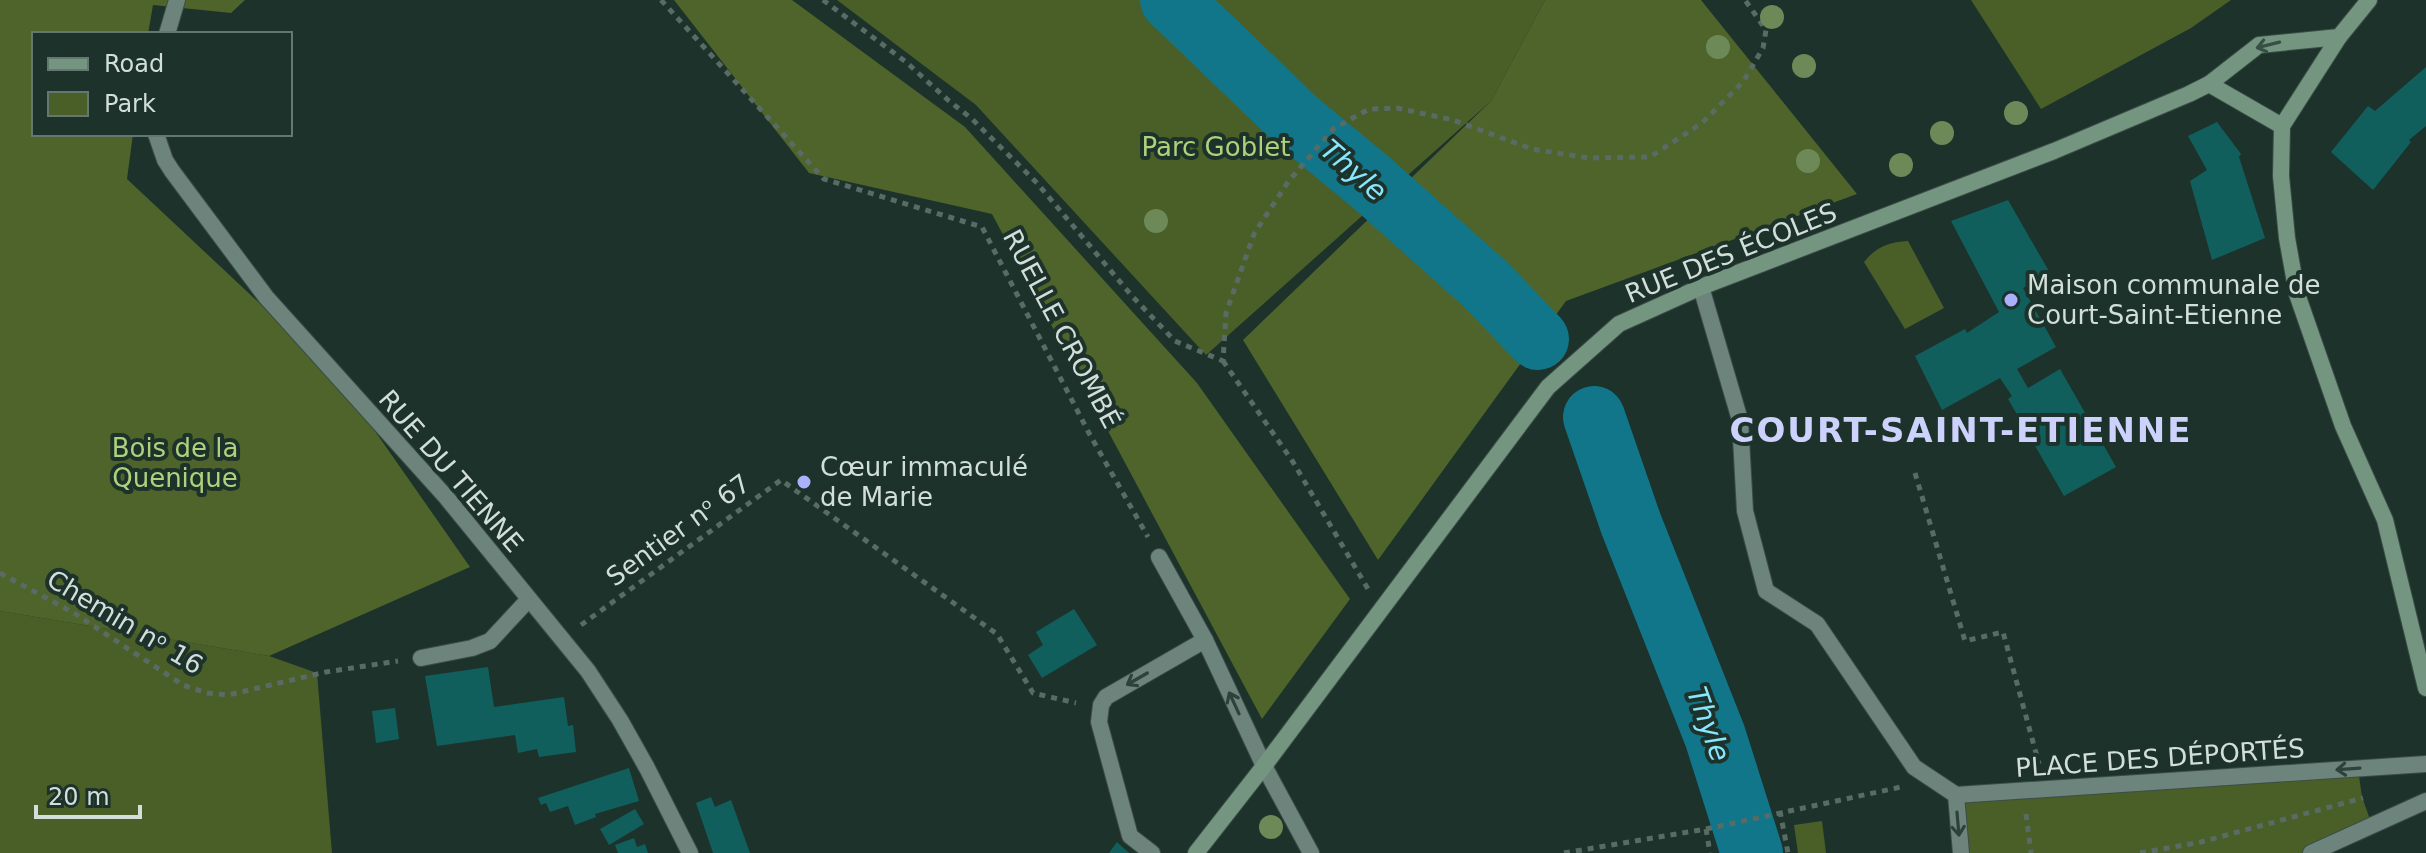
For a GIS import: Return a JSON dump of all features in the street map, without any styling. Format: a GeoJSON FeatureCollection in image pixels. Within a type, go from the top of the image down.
{"type":"FeatureCollection","features":[{"type":"Feature","properties":{"kind":"street"},"geometry":{"type":"LineString","coordinates":[[168,32],[177,0]]}},
{"type":"Feature","properties":{"kind":"street"},"geometry":{"type":"LineString","coordinates":[[2369,0],[2339,37],[2282,126],[2280,154],[2287,238],[2297,294],[2343,426],[2385,520],[2426,688]]}},
{"type":"Feature","properties":{"kind":"street","name":"RUE DES ÉCOLES"},"geometry":{"type":"LineString","coordinates":[[1196,853],[1548,387],[1619,324],[1701,287],[2054,151],[2209,84],[2259,45],[2339,37]]}},
{"type":"Feature","properties":{"kind":"street"},"geometry":{"type":"LineString","coordinates":[[2209,84],[2282,126]]}},
{"type":"Feature","properties":{"kind":"street","name":"RUE DU TIENNE"},"geometry":{"type":"LineString","coordinates":[[157,136],[172,171],[266,297],[446,497],[588,671],[647,768],[690,853]]}},
{"type":"Feature","properties":{"kind":"street"},"geometry":{"type":"LineString","coordinates":[[1701,287],[1740,420],[1745,511],[1766,591],[1817,624],[1914,767],[1956,795],[1961,853]]}},
{"type":"Feature","properties":{"kind":"street"},"geometry":{"type":"LineString","coordinates":[[1159,557],[1205,640],[1264,766],[1311,853]]}},
{"type":"Feature","properties":{"kind":"street"},"geometry":{"type":"LineString","coordinates":[[421,658],[472,648],[490,641],[529,599]]}},
{"type":"Feature","properties":{"kind":"street"},"geometry":{"type":"LineString","coordinates":[[1152,853],[1130,836],[1099,722],[1101,708],[1106,697],[1205,640]]}},
{"type":"Feature","properties":{"kind":"street","name":"PLACE DES DÉPORTÉS"},"geometry":{"type":"LineString","coordinates":[[1956,795],[2426,764]]}},
{"type":"Feature","properties":{"kind":"street"},"geometry":{"type":"LineString","coordinates":[[2311,853],[2426,801]]}},
{"type":"Feature","properties":{"kind":"path","name":"RUELLE CROMBÉ"},"geometry":{"type":"LineString","coordinates":[[661,0],[824,179],[982,227],[1090,435],[1159,557]]}},
{"type":"Feature","properties":{"kind":"path"},"geometry":{"type":"LineString","coordinates":[[823,0],[906,62],[971,118],[1037,183],[1132,296],[1175,341],[1223,361],[1293,462],[1380,611]]}},
{"type":"Feature","properties":{"kind":"path"},"geometry":{"type":"LineString","coordinates":[[1223,361],[1226,313],[1254,234],[1288,182],[1333,129],[1369,109],[1397,108],[1453,120],[1532,149],[1589,158],[1650,157],[1702,123],[1743,82],[1763,48],[1766,30],[1745,0]]}},
{"type":"Feature","properties":{"kind":"path"},"geometry":{"type":"LineString","coordinates":[[1915,473],[1965,641],[2003,632],[2042,775]]}},
{"type":"Feature","properties":{"kind":"path","name":"Sentier nᵒ 67"},"geometry":{"type":"LineString","coordinates":[[583,624],[781,480],[997,634],[1033,693],[1101,708]]}},
{"type":"Feature","properties":{"kind":"path","name":"Chemin nᵒ 16"},"geometry":{"type":"LineString","coordinates":[[0,573],[74,613],[183,685],[207,693],[228,695],[326,672],[421,658]]}},
{"type":"Feature","properties":{"kind":"path"},"geometry":{"type":"LineString","coordinates":[[1564,853],[1706,829],[1909,786]]}},
{"type":"Feature","properties":{"kind":"path"},"geometry":{"type":"LineString","coordinates":[[2023,791],[2031,853]]}},
{"type":"Feature","properties":{"kind":"path"},"geometry":{"type":"LineString","coordinates":[[2140,853],[2201,842],[2362,797],[2372,825]]}},
{"type":"Feature","properties":{"kind":"path"},"geometry":{"type":"LineString","coordinates":[[1780,811],[1788,853]]}},
{"type":"Feature","properties":{"kind":"path"},"geometry":{"type":"LineString","coordinates":[[1706,829],[1710,853]]}},
{"type":"Feature","properties":{"kind":"green space","name":"Bois de la Quenique"},"geometry":{"type":"Polygon","coordinates":[[[0,0],[245,0],[231,13],[153,5],[148,32],[32,32],[32,136],[133,136],[127,179],[335,374],[470,567],[269,656],[0,611],[0,0]]]}},
{"type":"Feature","properties":{"kind":"green space"},"geometry":{"type":"Polygon","coordinates":[[[674,0],[792,0],[965,127],[1197,383],[1350,599],[1262,719],[992,214],[809,173],[674,0]]]}},
{"type":"Feature","properties":{"kind":"green space","name":"Parc Goblet"},"geometry":{"type":"Polygon","coordinates":[[[837,0],[1545,0],[1491,101],[1206,355],[976,105],[837,0]]]}},
{"type":"Feature","properties":{"kind":"green space"},"geometry":{"type":"Polygon","coordinates":[[[1545,0],[1701,0],[1857,194],[1566,301],[1378,560],[1243,340],[1491,101],[1545,0]]]}},
{"type":"Feature","properties":{"kind":"green space"},"geometry":{"type":"Polygon","coordinates":[[[1971,0],[2231,0],[2191,28],[2041,109],[1971,0]]]}},
{"type":"Feature","properties":{"kind":"green space"},"geometry":{"type":"Polygon","coordinates":[[[1908,241],[1944,308],[1905,329],[1864,262],[1883,246],[1908,241]]]}},
{"type":"Feature","properties":{"kind":"green space"},"geometry":{"type":"Polygon","coordinates":[[[0,611],[269,656],[317,673],[332,853],[0,853],[0,611]]]}},
{"type":"Feature","properties":{"kind":"green space"},"geometry":{"type":"Polygon","coordinates":[[[2358,769],[2362,797],[2372,825],[2313,853],[1961,853],[1956,795],[2358,769]]]}},
{"type":"Feature","properties":{"kind":"green space"},"geometry":{"type":"Polygon","coordinates":[[[1822,821],[1826,853],[1798,853],[1794,825],[1822,821]]]}},
{"type":"Feature","properties":{"kind":"building"},"geometry":{"type":"Polygon","coordinates":[[[2426,67],[2426,126],[2409,140],[2411,142],[2373,190],[2331,152],[2368,106],[2375,111],[2426,67]]]}},
{"type":"Feature","properties":{"kind":"building"},"geometry":{"type":"Polygon","coordinates":[[[2217,122],[2241,154],[2239,157],[2265,238],[2212,260],[2190,181],[2207,170],[2188,136],[2217,122]]]}},
{"type":"Feature","properties":{"kind":"building","name":"Maison communale de Court-Saint-Etienne"},"geometry":{"type":"Polygon","coordinates":[[[2008,200],[2050,273],[2023,288],[2056,347],[2017,369],[2028,388],[2060,369],[2116,467],[2064,496],[2008,399],[2012,396],[2000,378],[1942,410],[1915,356],[1965,329],[1967,333],[1999,312],[1951,221],[2008,200]]]}},
{"type":"Feature","properties":{"kind":"building"},"geometry":{"type":"Polygon","coordinates":[[[1074,609],[1097,645],[1042,678],[1028,655],[1043,645],[1036,632],[1074,609]]]}},
{"type":"Feature","properties":{"kind":"building"},"geometry":{"type":"Polygon","coordinates":[[[488,667],[494,707],[564,697],[568,726],[573,725],[576,752],[539,757],[537,749],[518,753],[515,735],[437,746],[425,676],[488,667]]]}},
{"type":"Feature","properties":{"kind":"building"},"geometry":{"type":"Polygon","coordinates":[[[395,708],[399,739],[376,743],[372,711],[395,708]]]}},
{"type":"Feature","properties":{"kind":"building"},"geometry":{"type":"Polygon","coordinates":[[[629,768],[639,801],[595,814],[596,817],[575,825],[568,806],[550,812],[546,803],[541,805],[538,798],[629,768]]]}},
{"type":"Feature","properties":{"kind":"building"},"geometry":{"type":"Polygon","coordinates":[[[711,797],[715,807],[731,800],[750,853],[713,853],[696,803],[711,797]]]}},
{"type":"Feature","properties":{"kind":"building"},"geometry":{"type":"Polygon","coordinates":[[[635,809],[644,824],[609,845],[600,829],[635,809]]]}},
{"type":"Feature","properties":{"kind":"building"},"geometry":{"type":"Polygon","coordinates":[[[634,838],[637,847],[645,844],[648,853],[618,853],[615,845],[634,838]]]}},
{"type":"Feature","properties":{"kind":"building"},"geometry":{"type":"Polygon","coordinates":[[[1117,842],[1129,853],[1109,853],[1117,842]]]}},
{"type":"Feature","properties":{"kind":"waterway","name":"Thyle"},"geometry":{"type":"LineString","coordinates":[[1171,0],[1298,122],[1485,284],[1538,339]]}},
{"type":"Feature","properties":{"kind":"waterway","name":"Thyle"},"geometry":{"type":"LineString","coordinates":[[1594,417],[1631,524],[1715,736],[1752,853]]}},
{"type":"Feature","properties":{"kind":"place","name":"Maison communale de Court-Saint-Etienne"},"geometry":{"type":"Point","coordinates":[2011,300]}},
{"type":"Feature","properties":{"kind":"place","name":"Cœur immaculé de Marie"},"geometry":{"type":"Point","coordinates":[804,482]}},
{"type":"Feature","properties":{"kind":"district","name":"COURT-SAINT-ETIENNE"},"geometry":{"type":"Point","coordinates":[1961,430]}}]}
